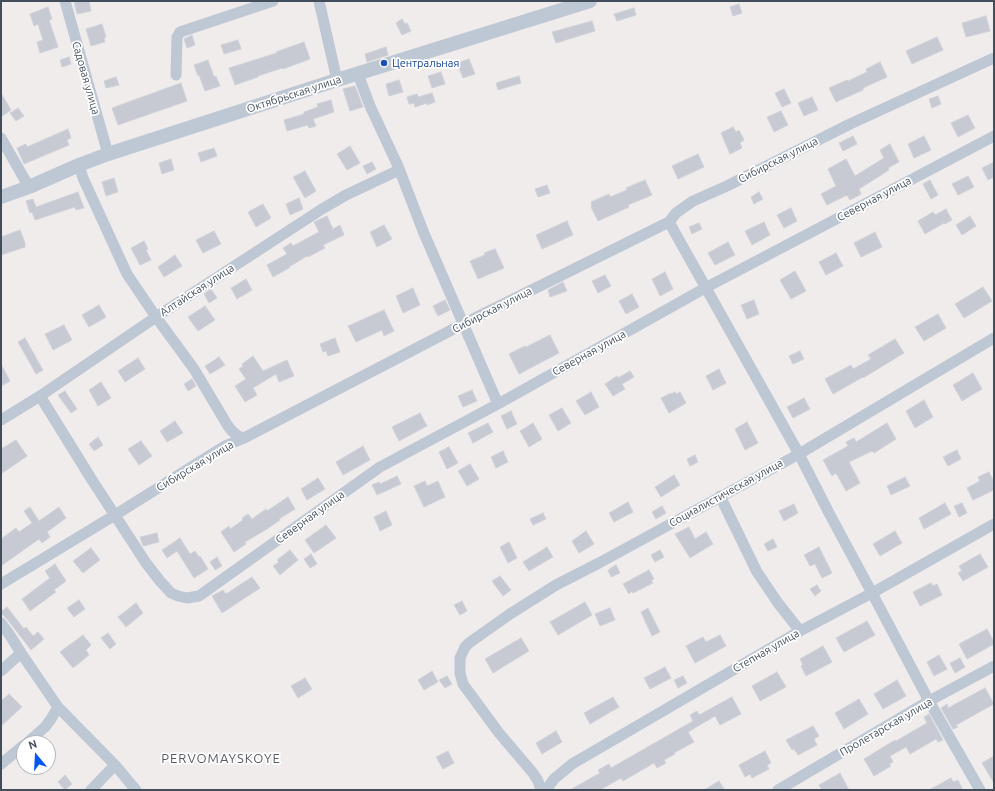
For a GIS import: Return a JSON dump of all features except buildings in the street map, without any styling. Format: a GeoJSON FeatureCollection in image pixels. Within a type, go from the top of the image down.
{"type":"FeatureCollection","features":[{"type":"Feature","properties":{"kind":"street","name":"Садовая улица"},"geometry":{"type":"LineString","coordinates":[[65,1],[108,154]]}},
{"type":"Feature","properties":{"kind":"street"},"geometry":{"type":"LineString","coordinates":[[176,75],[177,37],[180,32],[273,1]]}},
{"type":"Feature","properties":{"kind":"street"},"geometry":{"type":"LineString","coordinates":[[319,1],[337,80]]}},
{"type":"Feature","properties":{"kind":"street","name":"Октябрьская улица"},"geometry":{"type":"LineString","coordinates":[[1,197],[108,154],[337,80],[590,1]]}},
{"type":"Feature","properties":{"kind":"street","name":"Сибирская улица"},"geometry":{"type":"LineString","coordinates":[[1,584],[115,515],[216,451],[244,438],[463,324],[669,222],[676,213],[693,201],[850,124],[994,58]]}},
{"type":"Feature","properties":{"kind":"street"},"geometry":{"type":"LineString","coordinates":[[358,74],[423,231],[498,404]]}},
{"type":"Feature","properties":{"kind":"street","name":"Северная улица"},"geometry":{"type":"LineString","coordinates":[[115,515],[146,563],[160,582],[171,593],[183,598],[199,596],[380,467],[498,404],[706,287],[994,136]]}},
{"type":"Feature","properties":{"kind":"street"},"geometry":{"type":"LineString","coordinates":[[1,138],[29,187]]}},
{"type":"Feature","properties":{"kind":"street"},"geometry":{"type":"LineString","coordinates":[[79,165],[83,178],[126,274],[194,369],[228,426],[238,436],[244,438]]}},
{"type":"Feature","properties":{"kind":"street","name":"Алтайская улица"},"geometry":{"type":"LineString","coordinates":[[1,420],[40,396],[156,317],[322,209],[346,195],[399,170]]}},
{"type":"Feature","properties":{"kind":"street"},"geometry":{"type":"LineString","coordinates":[[669,222],[799,454],[929,702],[980,790]]}},
{"type":"Feature","properties":{"kind":"street","name":"Социалистическая улица"},"geometry":{"type":"LineString","coordinates":[[541,790],[533,773],[499,733],[463,684],[461,678],[460,658],[465,647],[469,643],[531,600],[556,585],[799,454],[994,338]]}},
{"type":"Feature","properties":{"kind":"street"},"geometry":{"type":"LineString","coordinates":[[40,396],[115,515]]}},
{"type":"Feature","properties":{"kind":"street"},"geometry":{"type":"LineString","coordinates":[[720,496],[757,572],[778,603],[800,631]]}},
{"type":"Feature","properties":{"kind":"street","name":"Степная улица"},"geometry":{"type":"LineString","coordinates":[[546,790],[559,774],[572,764],[800,631],[872,593],[994,524]]}},
{"type":"Feature","properties":{"kind":"street"},"geometry":{"type":"LineString","coordinates":[[1,623],[58,707],[115,765],[136,790]]}},
{"type":"Feature","properties":{"kind":"street"},"geometry":{"type":"LineString","coordinates":[[1,671],[21,653]]}},
{"type":"Feature","properties":{"kind":"street","name":"Пролетарская улица"},"geometry":{"type":"LineString","coordinates":[[778,790],[994,666]]}},
{"type":"Feature","properties":{"kind":"street"},"geometry":{"type":"LineString","coordinates":[[36,735],[45,727],[58,707]]}},
{"type":"Feature","properties":{"kind":"street"},"geometry":{"type":"LineString","coordinates":[[1,764],[16,752]]}},
{"type":"Feature","properties":{"kind":"street"},"geometry":{"type":"LineString","coordinates":[[91,790],[115,765]]}},
{"type":"Feature","properties":{"kind":"place","name":"Центральная"},"geometry":{"type":"Point","coordinates":[384,63]}},
{"type":"Feature","properties":{"kind":"district","name":"PERVOMAYSKOYE"},"geometry":{"type":"Point","coordinates":[221,759]}}]}
